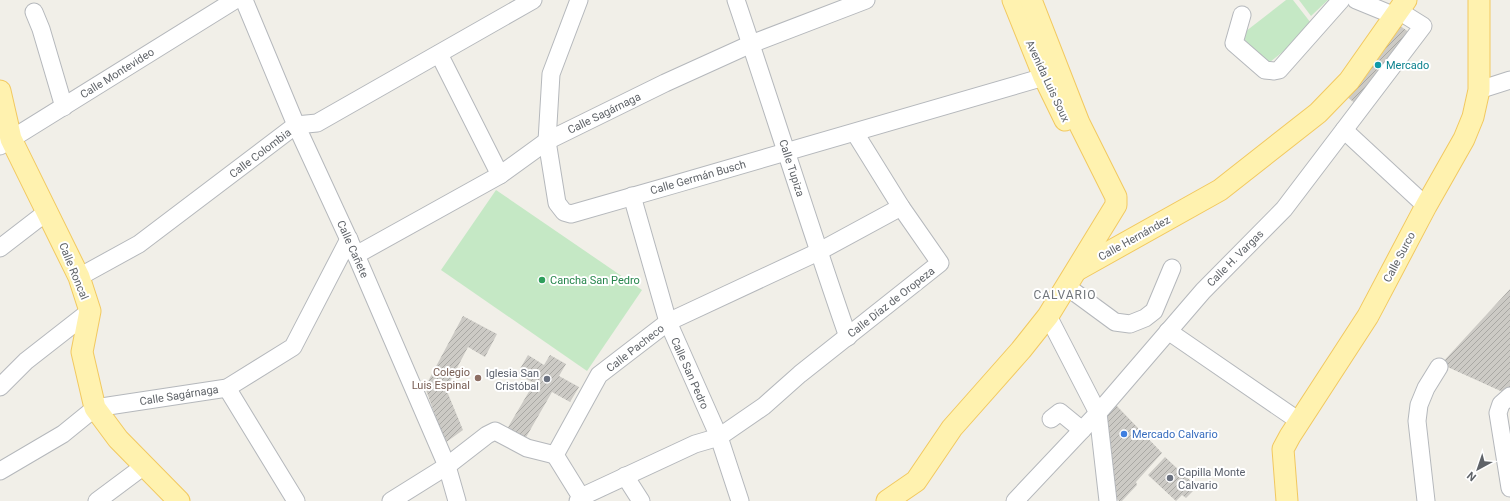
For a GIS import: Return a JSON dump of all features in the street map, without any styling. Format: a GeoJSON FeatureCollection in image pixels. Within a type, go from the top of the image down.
{"type":"FeatureCollection","features":[{"type":"Feature","properties":{"kind":"main road","name":"Avenida Luis Soux"},"geometry":{"type":"LineString","coordinates":[[1012,0],[1044,77],[1067,124],[1106,178]]}},
{"type":"Feature","properties":{"kind":"main road","name":"Avenida Luis Soux"},"geometry":{"type":"LineString","coordinates":[[1031,0],[1079,123],[1116,197],[1116,206],[1070,279]]}},
{"type":"Feature","properties":{"kind":"main road","name":"Calle Surco"},"geometry":{"type":"LineString","coordinates":[[1287,501],[1284,449],[1299,421],[1368,316],[1426,206],[1464,139],[1473,117],[1479,90],[1479,0]]}},
{"type":"Feature","properties":{"kind":"main road","name":"Calle Hernández"},"geometry":{"type":"LineString","coordinates":[[1070,279],[1220,190],[1318,113],[1350,81],[1400,9]]}},
{"type":"Feature","properties":{"kind":"main road","name":"Calle Roncal"},"geometry":{"type":"LineString","coordinates":[[0,91],[6,143],[48,211],[79,277],[90,311],[82,352],[95,408],[118,439],[179,501]]}},
{"type":"Feature","properties":{"kind":"main road"},"geometry":{"type":"LineString","coordinates":[[887,501],[916,481],[952,428],[1021,350],[1048,316],[1070,279]]}},
{"type":"Feature","properties":{"kind":"street","name":"Calle Montevideo"},"geometry":{"type":"LineString","coordinates":[[6,143],[235,0]]}},
{"type":"Feature","properties":{"kind":"street","name":"Calle Cañete"},"geometry":{"type":"LineString","coordinates":[[244,0],[296,125],[356,254],[447,466],[457,501]]}},
{"type":"Feature","properties":{"kind":"street","name":"Calle Colombia"},"geometry":{"type":"LineString","coordinates":[[79,277],[139,244],[296,125],[317,123],[533,0]]}},
{"type":"Feature","properties":{"kind":"street","name":"Calle Germán Busch"},"geometry":{"type":"LineString","coordinates":[[579,0],[551,74],[547,141],[557,203],[564,212],[571,214],[787,151],[855,133],[1044,77]]}},
{"type":"Feature","properties":{"kind":"street","name":"Calle Tupiza"},"geometry":{"type":"LineString","coordinates":[[736,0],[787,151],[818,252],[848,337]]}},
{"type":"Feature","properties":{"kind":"street","name":"Calle Sagárnaga"},"geometry":{"type":"LineString","coordinates":[[356,254],[500,174],[547,141],[751,44],[866,0]]}},
{"type":"Feature","properties":{"kind":"street"},"geometry":{"type":"LineString","coordinates":[[1242,15],[1234,43],[1265,70],[1274,71],[1279,70],[1341,0]]}},
{"type":"Feature","properties":{"kind":"street"},"geometry":{"type":"LineString","coordinates":[[1356,0],[1400,9]]}},
{"type":"Feature","properties":{"kind":"street","name":"Calle H. Vargas"},"geometry":{"type":"LineString","coordinates":[[1015,501],[1098,413],[1203,291],[1284,209],[1423,26],[1400,9]]}},
{"type":"Feature","properties":{"kind":"street"},"geometry":{"type":"LineString","coordinates":[[34,12],[41,29],[64,107]]}},
{"type":"Feature","properties":{"kind":"street"},"geometry":{"type":"LineString","coordinates":[[439,54],[500,174]]}},
{"type":"Feature","properties":{"kind":"street"},"geometry":{"type":"LineString","coordinates":[[1479,90],[1510,80]]}},
{"type":"Feature","properties":{"kind":"street"},"geometry":{"type":"LineString","coordinates":[[1344,130],[1426,206]]}},
{"type":"Feature","properties":{"kind":"street","name":"Calle Díaz de Oropeza"},"geometry":{"type":"LineString","coordinates":[[581,500],[625,476],[696,444],[719,437],[764,406],[800,374],[940,263],[901,207],[855,133]]}},
{"type":"Feature","properties":{"kind":"street","name":"Calle San Pedro"},"geometry":{"type":"LineString","coordinates":[[632,196],[668,322],[719,437],[740,501]]}},
{"type":"Feature","properties":{"kind":"street","name":"Calle Pacheco"},"geometry":{"type":"LineString","coordinates":[[554,454],[599,375],[668,322],[818,252],[901,207]]}},
{"type":"Feature","properties":{"kind":"street"},"geometry":{"type":"LineString","coordinates":[[0,248],[48,211]]}},
{"type":"Feature","properties":{"kind":"street","name":"Calle Sagárnaga"},"geometry":{"type":"LineString","coordinates":[[95,408],[227,388],[293,347],[349,239]]}},
{"type":"Feature","properties":{"kind":"street"},"geometry":{"type":"LineString","coordinates":[[1070,279],[1115,322],[1130,324],[1145,318],[1154,311],[1172,268]]}},
{"type":"Feature","properties":{"kind":"street"},"geometry":{"type":"LineString","coordinates":[[0,387],[26,361],[90,311]]}},
{"type":"Feature","properties":{"kind":"street"},"geometry":{"type":"LineString","coordinates":[[1048,316],[1098,413],[1108,501]]}},
{"type":"Feature","properties":{"kind":"street"},"geometry":{"type":"LineString","coordinates":[[1168,331],[1299,421]]}},
{"type":"Feature","properties":{"kind":"street"},"geometry":{"type":"LineString","coordinates":[[1426,501],[1417,416],[1418,405],[1426,388],[1439,367]]}},
{"type":"Feature","properties":{"kind":"street"},"geometry":{"type":"LineString","coordinates":[[227,388],[296,501]]}},
{"type":"Feature","properties":{"kind":"street"},"geometry":{"type":"LineString","coordinates":[[1510,396],[1501,404],[1498,413],[1510,488]]}},
{"type":"Feature","properties":{"kind":"street"},"geometry":{"type":"LineString","coordinates":[[0,471],[63,434],[95,408]]}},
{"type":"Feature","properties":{"kind":"street"},"geometry":{"type":"LineString","coordinates":[[1051,419],[1060,412],[1082,430]]}},
{"type":"Feature","properties":{"kind":"street"},"geometry":{"type":"LineString","coordinates":[[391,501],[447,466],[494,431],[527,448],[554,454],[581,500]]}},
{"type":"Feature","properties":{"kind":"street"},"geometry":{"type":"LineString","coordinates":[[97,501],[144,466]]}},
{"type":"Feature","properties":{"kind":"street"},"geometry":{"type":"LineString","coordinates":[[625,476],[641,501]]}},
{"type":"Feature","properties":{"kind":"green space"},"geometry":{"type":"Polygon","coordinates":[[[1286,0],[1293,0],[1314,27],[1265,66],[1241,35],[1286,0]]]}},
{"type":"Feature","properties":{"kind":"green space"},"geometry":{"type":"Polygon","coordinates":[[[1299,0],[1328,0],[1311,16],[1299,0]]]}},
{"type":"Feature","properties":{"kind":"green space","name":"Cancha San Pedro"},"geometry":{"type":"Polygon","coordinates":[[[496,190],[642,290],[587,371],[441,270],[496,190]]]}},
{"type":"Feature","properties":{"kind":"building","name":"Mercado"},"geometry":{"type":"Polygon","coordinates":[[[1399,25],[1410,33],[1357,105],[1346,96],[1399,25]]]}},
{"type":"Feature","properties":{"kind":"building"},"geometry":{"type":"Polygon","coordinates":[[[1510,289],[1510,389],[1505,393],[1441,364],[1510,289]]]}},
{"type":"Feature","properties":{"kind":"building"},"geometry":{"type":"Polygon","coordinates":[[[463,316],[497,334],[485,357],[468,347],[446,389],[463,430],[445,443],[425,387],[463,316]]]}},
{"type":"Feature","properties":{"kind":"building"},"geometry":{"type":"Polygon","coordinates":[[[528,355],[544,365],[550,355],[566,364],[559,376],[579,387],[570,402],[552,392],[525,439],[507,429],[534,383],[517,374],[528,355]]]}},
{"type":"Feature","properties":{"kind":"building","name":"Mercado Calvario"},"geometry":{"type":"Polygon","coordinates":[[[1114,403],[1162,453],[1136,482],[1137,485],[1122,501],[1119,501],[1109,491],[1102,416],[1114,403]]]}},
{"type":"Feature","properties":{"kind":"building"},"geometry":{"type":"Polygon","coordinates":[[[1165,457],[1197,487],[1186,498],[1182,495],[1176,501],[1148,475],[1165,457]]]}},
{"type":"Feature","properties":{"kind":"place","name":"Mercado"},"geometry":{"type":"Point","coordinates":[1378,65]}},
{"type":"Feature","properties":{"kind":"place","name":"Cancha San Pedro"},"geometry":{"type":"Point","coordinates":[542,280]}},
{"type":"Feature","properties":{"kind":"place","name":"Colegio Luis Espinal"},"geometry":{"type":"Point","coordinates":[478,378]}},
{"type":"Feature","properties":{"kind":"place","name":"Iglesia San Cristóbal"},"geometry":{"type":"Point","coordinates":[547,379]}},
{"type":"Feature","properties":{"kind":"place","name":"Mercado Calvario"},"geometry":{"type":"Point","coordinates":[1124,434]}},
{"type":"Feature","properties":{"kind":"place","name":"Capilla Monte Calvario"},"geometry":{"type":"Point","coordinates":[1170,478]}},
{"type":"Feature","properties":{"kind":"district","name":"CALVARIO"},"geometry":{"type":"Point","coordinates":[1065,295]}}]}
